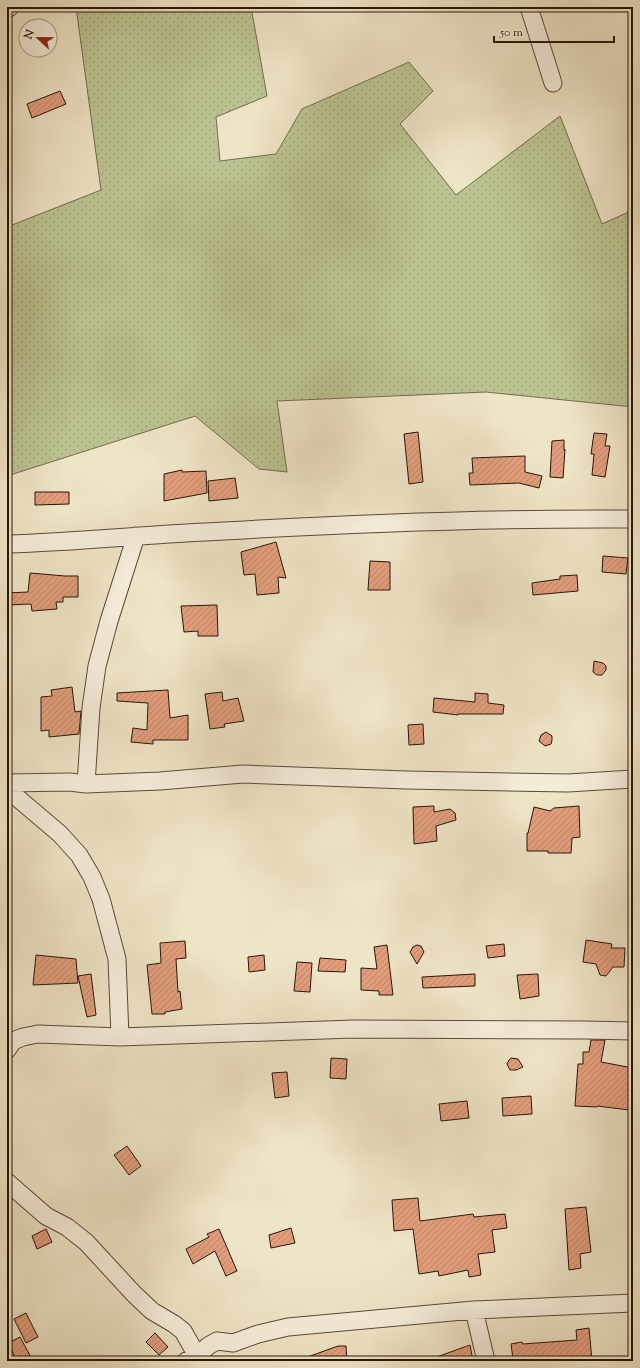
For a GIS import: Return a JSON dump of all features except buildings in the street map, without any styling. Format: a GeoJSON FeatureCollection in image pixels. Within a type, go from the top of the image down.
{"type":"FeatureCollection","features":[{"type":"Feature","properties":{"kind":"street"},"geometry":{"type":"LineString","coordinates":[[529,7],[552,83]]}},
{"type":"Feature","properties":{"kind":"street"},"geometry":{"type":"LineString","coordinates":[[7,544],[60,542],[224,530],[500,520],[633,519]]}},
{"type":"Feature","properties":{"kind":"street"},"geometry":{"type":"LineString","coordinates":[[86,784],[91,708],[97,666],[109,621],[136,536]]}},
{"type":"Feature","properties":{"kind":"street"},"geometry":{"type":"LineString","coordinates":[[7,783],[70,782],[86,784],[160,781],[243,774],[406,780],[552,782],[633,779]]}},
{"type":"Feature","properties":{"kind":"street"},"geometry":{"type":"LineString","coordinates":[[7,789],[60,834],[79,855],[92,877],[101,899],[117,959],[120,1037]]}},
{"type":"Feature","properties":{"kind":"street"},"geometry":{"type":"LineString","coordinates":[[9,1043],[23,1037],[38,1034],[120,1037],[354,1029],[633,1031]]}},
{"type":"Feature","properties":{"kind":"street"},"geometry":{"type":"LineString","coordinates":[[7,1182],[46,1216],[67,1227],[86,1242],[134,1294],[152,1311],[174,1324],[183,1332],[195,1359],[208,1346],[217,1341],[233,1343],[258,1334],[288,1327],[474,1310],[633,1302]]}},
{"type":"Feature","properties":{"kind":"street"},"geometry":{"type":"LineString","coordinates":[[474,1310],[486,1361]]}},
{"type":"Feature","properties":{"kind":"green space"},"geometry":{"type":"Polygon","coordinates":[[[76,7],[251,7],[267,96],[216,117],[220,161],[276,154],[302,109],[409,62],[433,91],[400,124],[456,195],[560,116],[602,224],[633,210],[633,407],[486,392],[277,401],[287,472],[259,469],[195,416],[7,476],[7,227],[101,190],[76,7]]]}}]}
